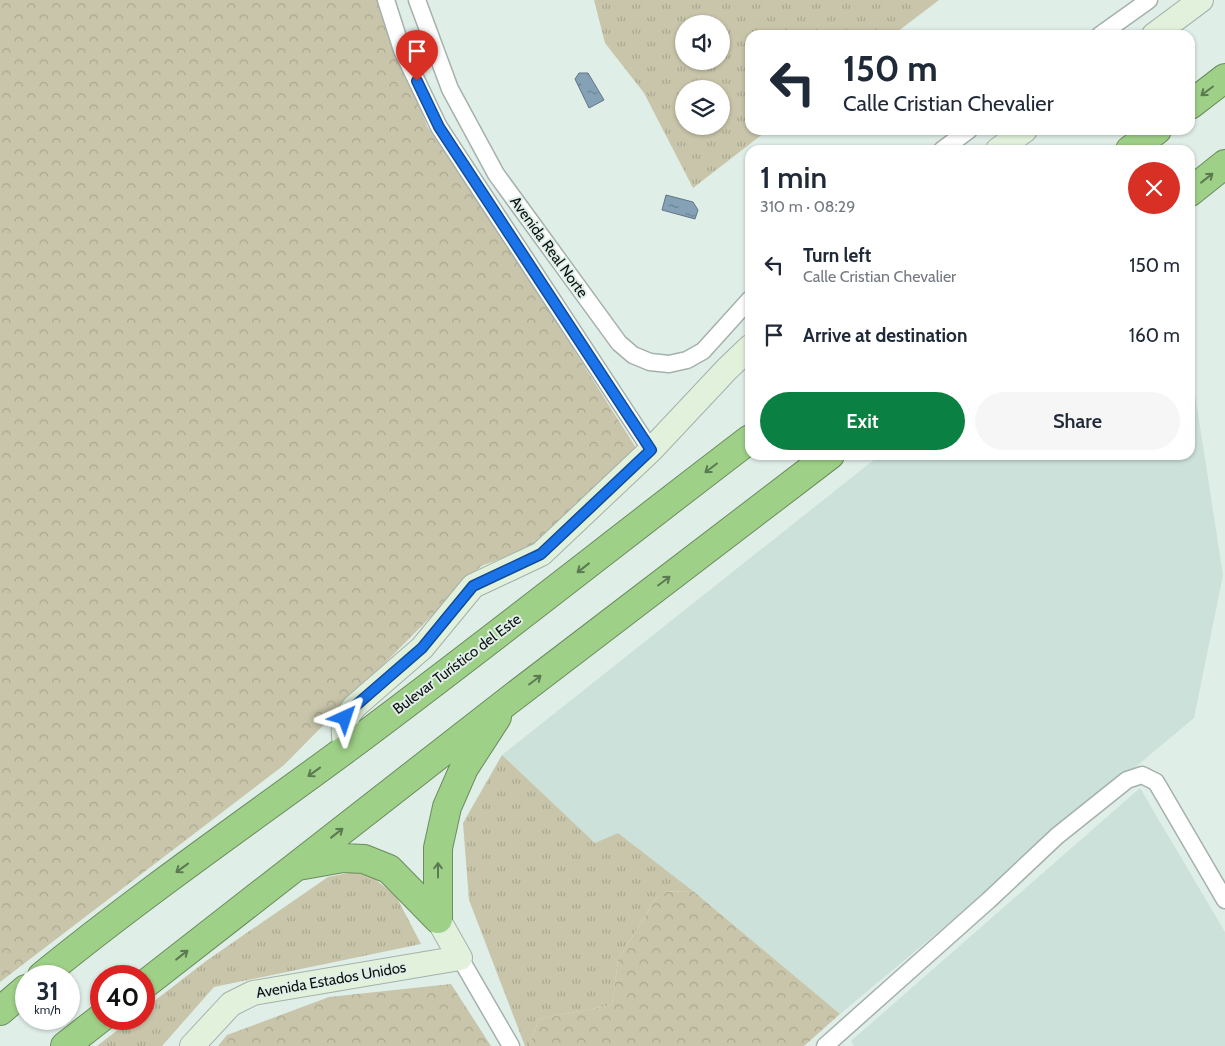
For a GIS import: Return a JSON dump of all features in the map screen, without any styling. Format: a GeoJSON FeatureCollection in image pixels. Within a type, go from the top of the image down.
{"type":"FeatureCollection","features":[{"type":"Feature","properties":{"kind":"highway"},"geometry":{"type":"LineString","coordinates":[[1195,101],[1225,78]]}},
{"type":"Feature","properties":{"kind":"highway"},"geometry":{"type":"LineString","coordinates":[[1137,145],[1150,135]]}},
{"type":"Feature","properties":{"kind":"highway"},"geometry":{"type":"LineString","coordinates":[[1195,188],[1225,164]]}},
{"type":"Feature","properties":{"kind":"highway","name":"Bulevar Turístico del Este"},"geometry":{"type":"LineString","coordinates":[[56,965],[158,885],[346,749],[745,443]]}},
{"type":"Feature","properties":{"kind":"highway"},"geometry":{"type":"LineString","coordinates":[[155,976],[508,701],[823,460]]}},
{"type":"Feature","properties":{"kind":"highway"},"geometry":{"type":"LineString","coordinates":[[438,919],[438,848],[447,806],[464,768],[508,701]]}},
{"type":"Feature","properties":{"kind":"highway"},"geometry":{"type":"LineString","coordinates":[[296,866],[343,858],[364,859],[389,869],[438,919]]}},
{"type":"Feature","properties":{"kind":"highway"},"geometry":{"type":"LineString","coordinates":[[0,1011],[15,998]]}},
{"type":"Feature","properties":{"kind":"highway"},"geometry":{"type":"LineString","coordinates":[[65,1046],[90,1027]]}},
{"type":"Feature","properties":{"kind":"street"},"geometry":{"type":"LineString","coordinates":[[386,0],[402,50],[439,127],[651,450]]}},
{"type":"Feature","properties":{"kind":"street","name":"Avenida Real Norte"},"geometry":{"type":"LineString","coordinates":[[417,0],[450,89],[496,174],[619,343],[633,355],[650,362],[669,364],[687,360],[703,351],[745,304]]}},
{"type":"Feature","properties":{"kind":"street"},"geometry":{"type":"LineString","coordinates":[[1107,30],[1149,0]]}},
{"type":"Feature","properties":{"kind":"street"},"geometry":{"type":"LineString","coordinates":[[1161,30],[1201,0]]}},
{"type":"Feature","properties":{"kind":"street"},"geometry":{"type":"LineString","coordinates":[[949,145],[963,135]]}},
{"type":"Feature","properties":{"kind":"street"},"geometry":{"type":"LineString","coordinates":[[1005,145],[1018,135]]}},
{"type":"Feature","properties":{"kind":"street"},"geometry":{"type":"LineString","coordinates":[[346,749],[343,734],[345,718],[354,707],[422,648],[473,586],[541,554],[651,450],[745,352]]}},
{"type":"Feature","properties":{"kind":"street"},"geometry":{"type":"LineString","coordinates":[[835,1043],[1057,836],[1127,780],[1142,775],[1156,782],[1225,900]]}},
{"type":"Feature","properties":{"kind":"street"},"geometry":{"type":"LineString","coordinates":[[438,919],[511,1046]]}},
{"type":"Feature","properties":{"kind":"street","name":"Avenida Estados Unidos"},"geometry":{"type":"LineString","coordinates":[[192,1046],[231,1004],[253,993],[460,958]]}},
{"type":"Feature","properties":{"kind":"shaded area"},"geometry":{"type":"Polygon","coordinates":[[[1195,394],[1223,575],[1194,718],[840,1014],[693,891],[618,833],[596,844],[502,755],[874,460],[1195,460],[1195,394]]]}},
{"type":"Feature","properties":{"kind":"shaded area"},"geometry":{"type":"Polygon","coordinates":[[[1140,788],[1225,932],[1225,1046],[854,1046],[851,1041],[1140,788]]]}},
{"type":"Feature","properties":{"kind":"green space"},"geometry":{"type":"Polygon","coordinates":[[[0,0],[382,0],[427,126],[527,276],[638,451],[605,477],[533,547],[481,566],[284,765],[22,965],[15,965],[15,971],[0,982],[0,0]]]}},
{"type":"Feature","properties":{"kind":"green space"},"geometry":{"type":"Polygon","coordinates":[[[594,0],[939,0],[900,30],[745,30],[745,135],[762,135],[749,145],[745,145],[745,148],[693,188],[644,93],[605,43],[594,0]]]}},
{"type":"Feature","properties":{"kind":"green space"},"geometry":{"type":"Polygon","coordinates":[[[502,755],[595,843],[618,833],[693,891],[660,892],[618,960],[612,1005],[539,1019],[529,1046],[525,1046],[469,900],[463,823],[502,755]]]}},
{"type":"Feature","properties":{"kind":"green space"},"geometry":{"type":"Polygon","coordinates":[[[364,870],[396,896],[421,944],[214,987],[162,1046],[97,1046],[118,1030],[155,1030],[155,1000],[206,961],[328,877],[364,870]]]}},
{"type":"Feature","properties":{"kind":"green space"},"geometry":{"type":"Polygon","coordinates":[[[693,891],[840,1014],[804,1046],[529,1046],[539,1019],[612,1005],[618,960],[660,892],[693,891]]]}},
{"type":"Feature","properties":{"kind":"green space"},"geometry":{"type":"Polygon","coordinates":[[[451,984],[491,1046],[218,1046],[227,1035],[329,997],[451,984]]]}},
{"type":"Feature","properties":{"kind":"water"},"geometry":{"type":"Polygon","coordinates":[[[579,73],[588,73],[604,100],[589,108],[575,79],[579,73]]]}},
{"type":"Feature","properties":{"kind":"water"},"geometry":{"type":"Polygon","coordinates":[[[666,195],[693,202],[698,210],[695,219],[662,210],[666,195]]]}},
{"type":"Feature","properties":{"kind":"route"},"geometry":{"type":"LineString","coordinates":[[345,718],[354,707],[422,648],[473,586],[541,554],[651,450],[439,127],[417,81]]}}]}
